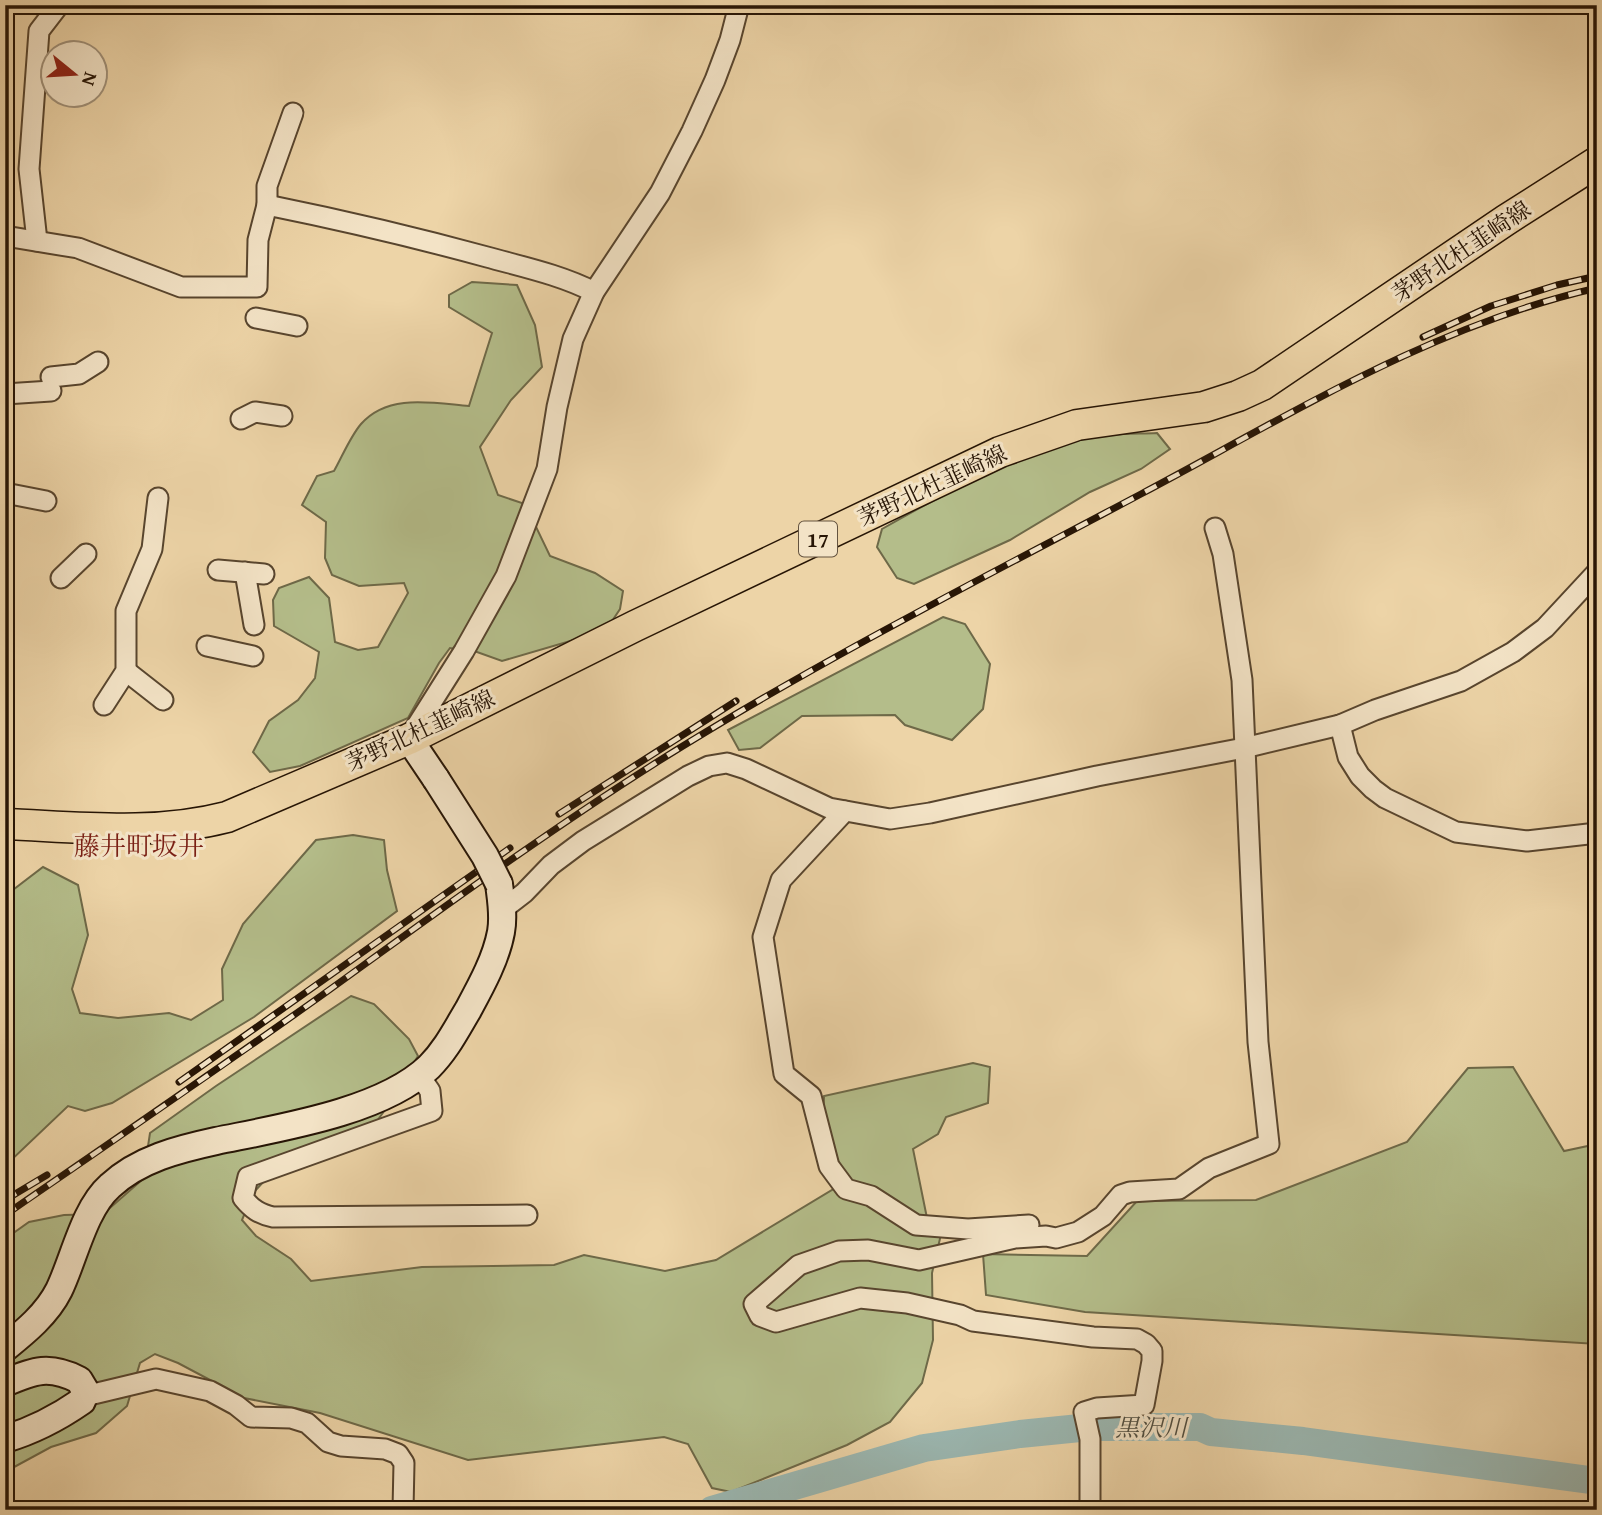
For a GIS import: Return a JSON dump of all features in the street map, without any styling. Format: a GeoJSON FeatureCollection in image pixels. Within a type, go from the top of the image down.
{"type":"FeatureCollection","features":[{"type":"Feature","properties":{"kind":"main road","name":"茅野北杜韮崎線"},"geometry":{"type":"LineString","coordinates":[[5,824],[166,829],[226,817],[409,739],[647,620],[1000,452],[1077,425],[1204,407],[1238,396],[1262,384],[1597,162]]}},
{"type":"Feature","properties":{"kind":"street"},"geometry":{"type":"LineString","coordinates":[[37,241],[29,169],[39,31],[59,5]]}},
{"type":"Feature","properties":{"kind":"street"},"geometry":{"type":"LineString","coordinates":[[5,1348],[30,1329],[57,1293],[93,1209],[109,1186],[147,1161],[185,1146],[317,1119],[379,1098],[419,1075],[446,1048],[478,992],[501,932],[500,897],[485,856],[409,739],[464,651],[506,576],[547,469],[557,407],[573,339],[594,292],[660,193],[692,131],[720,66],[739,5]]}},
{"type":"Feature","properties":{"kind":"street"},"geometry":{"type":"LineString","coordinates":[[5,236],[78,248],[181,287],[257,287],[258,240],[267,205],[267,186],[293,113]]}},
{"type":"Feature","properties":{"kind":"street"},"geometry":{"type":"LineString","coordinates":[[267,205],[352,222],[470,252],[572,281],[594,292]]}},
{"type":"Feature","properties":{"kind":"street"},"geometry":{"type":"LineString","coordinates":[[256,318],[298,326]]}},
{"type":"Feature","properties":{"kind":"street"},"geometry":{"type":"LineString","coordinates":[[5,394],[51,384],[79,374],[98,362]]}},
{"type":"Feature","properties":{"kind":"street"},"geometry":{"type":"LineString","coordinates":[[240,419],[255,412],[282,416]]}},
{"type":"Feature","properties":{"kind":"street"},"geometry":{"type":"LineString","coordinates":[[5,493],[47,501]]}},
{"type":"Feature","properties":{"kind":"street"},"geometry":{"type":"LineString","coordinates":[[104,705],[126,671],[126,611],[152,549],[158,498]]}},
{"type":"Feature","properties":{"kind":"street"},"geometry":{"type":"LineString","coordinates":[[1090,1510],[1088,1429],[1084,1412],[1097,1408],[1144,1405],[1152,1361],[1152,1351],[1146,1344],[1137,1339],[973,1321],[960,1315],[907,1303],[860,1298],[776,1322],[760,1316],[754,1304],[799,1265],[839,1251],[869,1250],[919,1260],[1015,1238],[1056,1238],[1078,1232],[1103,1216],[1121,1195],[1179,1189],[1209,1168],[1269,1144],[1258,1042],[1242,680],[1223,554],[1215,528]]}},
{"type":"Feature","properties":{"kind":"street"},"geometry":{"type":"LineString","coordinates":[[61,578],[86,554]]}},
{"type":"Feature","properties":{"kind":"street"},"geometry":{"type":"LineString","coordinates":[[218,570],[255,573],[254,625]]}},
{"type":"Feature","properties":{"kind":"street"},"geometry":{"type":"LineString","coordinates":[[500,897],[524,893],[551,865],[583,841],[709,765],[727,763],[746,769],[829,808],[890,819],[1244,748],[1340,725],[1375,710],[1461,681],[1513,652],[1545,628],[1597,572]]}},
{"type":"Feature","properties":{"kind":"street"},"geometry":{"type":"LineString","coordinates":[[206,646],[253,656]]}},
{"type":"Feature","properties":{"kind":"street"},"geometry":{"type":"LineString","coordinates":[[126,671],[163,700]]}},
{"type":"Feature","properties":{"kind":"street"},"geometry":{"type":"LineString","coordinates":[[1340,725],[1348,757],[1360,776],[1373,789],[1385,798],[1456,832],[1527,841],[1597,833]]}},
{"type":"Feature","properties":{"kind":"street"},"geometry":{"type":"LineString","coordinates":[[845,811],[781,880],[763,937],[784,1074],[811,1096],[829,1166],[846,1189],[871,1196],[916,1225],[968,1230],[1035,1224],[1046,1236]]}},
{"type":"Feature","properties":{"kind":"street"},"geometry":{"type":"LineString","coordinates":[[419,1075],[430,1091],[432,1111],[248,1177],[243,1198],[252,1209],[273,1217],[527,1215]]}},
{"type":"Feature","properties":{"kind":"street"},"geometry":{"type":"LineString","coordinates":[[5,1383],[30,1371],[54,1370],[79,1380],[85,1390],[82,1401],[70,1409],[5,1439]]}},
{"type":"Feature","properties":{"kind":"street"},"geometry":{"type":"LineString","coordinates":[[85,1396],[156,1379],[210,1391],[236,1405],[251,1417],[291,1419],[307,1423],[328,1442],[341,1447],[385,1450],[398,1454],[404,1463],[403,1510]]}},
{"type":"Feature","properties":{"kind":"green space"},"geometry":{"type":"Polygon","coordinates":[[[472,282],[517,285],[535,325],[542,367],[511,400],[480,447],[498,495],[525,504],[550,556],[595,573],[623,591],[620,609],[610,624],[584,637],[502,661],[477,652],[450,648],[408,718],[300,766],[270,772],[253,752],[269,721],[298,700],[315,678],[319,652],[274,626],[273,600],[279,588],[309,577],[329,598],[335,642],[358,650],[378,647],[408,593],[404,583],[359,586],[332,575],[325,558],[326,522],[302,505],[317,476],[334,471],[357,429],[372,414],[384,408],[412,402],[469,406],[492,333],[449,307],[449,295],[472,282]]]}},
{"type":"Feature","properties":{"kind":"green space"},"geometry":{"type":"Polygon","coordinates":[[[1157,433],[1170,449],[1141,469],[1090,492],[1010,540],[914,584],[897,578],[877,547],[882,529],[956,488],[1033,454],[1087,438],[1113,434],[1157,433]]]}},
{"type":"Feature","properties":{"kind":"green space"},"geometry":{"type":"Polygon","coordinates":[[[943,617],[965,624],[990,664],[983,709],[952,740],[905,725],[895,715],[802,716],[760,748],[739,750],[728,730],[943,617]]]}},
{"type":"Feature","properties":{"kind":"green space"},"geometry":{"type":"Polygon","coordinates":[[[353,835],[384,840],[387,870],[397,911],[254,1017],[112,1103],[85,1111],[68,1106],[5,1166],[5,896],[43,867],[78,885],[88,935],[72,989],[80,1013],[118,1018],[169,1013],[191,1020],[223,1000],[222,969],[243,924],[316,840],[353,835]]]}},
{"type":"Feature","properties":{"kind":"green space"},"geometry":{"type":"Polygon","coordinates":[[[351,996],[374,1004],[409,1039],[418,1056],[390,1103],[364,1139],[266,1179],[253,1193],[242,1220],[256,1236],[291,1259],[311,1281],[422,1267],[554,1265],[584,1255],[665,1271],[716,1260],[840,1185],[844,1172],[823,1133],[824,1096],[973,1063],[990,1067],[988,1103],[946,1117],[938,1134],[913,1149],[928,1223],[942,1230],[932,1273],[933,1340],[922,1383],[890,1422],[847,1445],[731,1492],[712,1488],[688,1444],[664,1437],[468,1460],[320,1413],[244,1398],[178,1363],[155,1354],[140,1363],[127,1406],[96,1433],[51,1447],[5,1472],[5,1239],[29,1222],[64,1215],[103,1214],[143,1179],[150,1133],[351,996]]]}},
{"type":"Feature","properties":{"kind":"green space"},"geometry":{"type":"Polygon","coordinates":[[[1513,1067],[1564,1151],[1597,1144],[1597,1344],[1085,1312],[986,1295],[983,1254],[1087,1256],[1137,1201],[1256,1200],[1407,1142],[1468,1068],[1513,1067]]]}},
{"type":"Feature","properties":{"kind":"waterway","name":"黒沢川"},"geometry":{"type":"LineString","coordinates":[[712,1510],[924,1448],[1090,1427],[1200,1427],[1211,1432],[1303,1441],[1597,1481]]}},
{"type":"Feature","properties":{"kind":"railway"},"geometry":{"type":"LineString","coordinates":[[1423,337],[1491,306],[1557,285],[1597,276]]}},
{"type":"Feature","properties":{"kind":"railway"},"geometry":{"type":"LineString","coordinates":[[5,1215],[240,1053],[569,820],[654,764],[773,692],[895,624],[1363,376],[1477,325],[1536,304],[1597,288]]}},
{"type":"Feature","properties":{"kind":"railway"},"geometry":{"type":"LineString","coordinates":[[559,814],[736,701]]}},
{"type":"Feature","properties":{"kind":"railway"},"geometry":{"type":"LineString","coordinates":[[179,1082],[510,848]]}},
{"type":"Feature","properties":{"kind":"railway"},"geometry":{"type":"LineString","coordinates":[[5,1200],[47,1175]]}},
{"type":"Feature","properties":{"kind":"district","name":"藤井町坂井"},"geometry":{"type":"Point","coordinates":[139,845]}}]}
